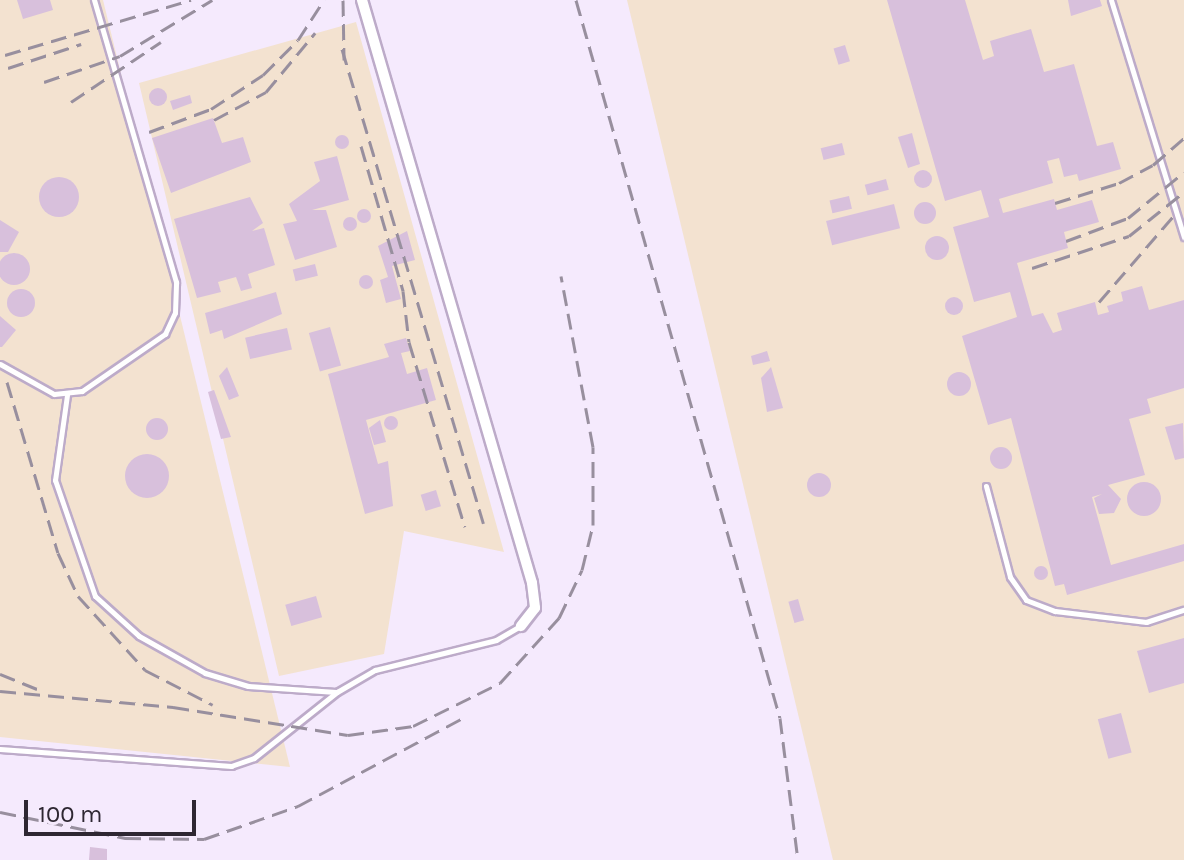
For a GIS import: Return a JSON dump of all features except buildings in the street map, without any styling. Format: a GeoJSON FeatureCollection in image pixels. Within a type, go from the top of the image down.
{"type":"FeatureCollection","features":[{"type":"Feature","properties":{"kind":"street"},"geometry":{"type":"LineString","coordinates":[[362,0],[532,583],[535,608],[521,626]]}},
{"type":"Feature","properties":{"kind":"lane"},"geometry":{"type":"LineString","coordinates":[[0,364],[31,385],[67,395],[130,361],[165,334],[175,313],[176,282],[94,0]]}},
{"type":"Feature","properties":{"kind":"lane"},"geometry":{"type":"LineString","coordinates":[[1111,0],[1184,237]]}},
{"type":"Feature","properties":{"kind":"lane"},"geometry":{"type":"LineString","coordinates":[[67,395],[55,480],[95,596],[139,636],[205,673],[248,686],[337,692]]}},
{"type":"Feature","properties":{"kind":"lane"},"geometry":{"type":"LineString","coordinates":[[986,486],[1010,577],[1026,600],[1055,611],[1146,622],[1184,610]]}},
{"type":"Feature","properties":{"kind":"lane"},"geometry":{"type":"LineString","coordinates":[[0,749],[231,766],[264,751],[337,692],[375,670],[496,640],[521,626]]}},
{"type":"Feature","properties":{"kind":"shaded area"},"geometry":{"type":"Polygon","coordinates":[[[0,0],[103,0],[290,767],[0,737],[0,0]]]}},
{"type":"Feature","properties":{"kind":"shaded area"},"geometry":{"type":"Polygon","coordinates":[[[627,0],[1184,0],[1184,860],[833,860],[627,0]]]}},
{"type":"Feature","properties":{"kind":"shaded area"},"geometry":{"type":"Polygon","coordinates":[[[356,22],[504,552],[404,531],[384,654],[279,676],[139,83],[356,22]]]}},
{"type":"Feature","properties":{"kind":"railway"},"geometry":{"type":"LineString","coordinates":[[5,55],[191,0]]}},
{"type":"Feature","properties":{"kind":"railway"},"geometry":{"type":"LineString","coordinates":[[44,82],[120,56],[212,0]]}},
{"type":"Feature","properties":{"kind":"railway"},"geometry":{"type":"LineString","coordinates":[[149,132],[211,109],[263,75],[298,40],[324,0]]}},
{"type":"Feature","properties":{"kind":"railway"},"geometry":{"type":"LineString","coordinates":[[343,0],[344,60]]}},
{"type":"Feature","properties":{"kind":"railway"},"geometry":{"type":"LineString","coordinates":[[576,0],[780,718],[798,860]]}},
{"type":"Feature","properties":{"kind":"railway"},"geometry":{"type":"LineString","coordinates":[[214,120],[266,92],[315,33]]}},
{"type":"Feature","properties":{"kind":"railway"},"geometry":{"type":"LineString","coordinates":[[71,102],[161,42]]}},
{"type":"Feature","properties":{"kind":"railway"},"geometry":{"type":"LineString","coordinates":[[8,68],[81,44]]}},
{"type":"Feature","properties":{"kind":"railway"},"geometry":{"type":"LineString","coordinates":[[342,49],[483,523]]}},
{"type":"Feature","properties":{"kind":"railway"},"geometry":{"type":"LineString","coordinates":[[1055,203],[1119,183],[1153,165],[1184,138]]}},
{"type":"Feature","properties":{"kind":"railway"},"geometry":{"type":"LineString","coordinates":[[361,146],[403,291],[409,342],[465,527]]}},
{"type":"Feature","properties":{"kind":"railway"},"geometry":{"type":"LineString","coordinates":[[1066,241],[1128,218],[1184,172]]}},
{"type":"Feature","properties":{"kind":"railway"},"geometry":{"type":"LineString","coordinates":[[1032,268],[1129,236],[1184,192]]}},
{"type":"Feature","properties":{"kind":"railway"},"geometry":{"type":"LineString","coordinates":[[1099,302],[1176,213]]}},
{"type":"Feature","properties":{"kind":"railway"},"geometry":{"type":"LineString","coordinates":[[0,691],[173,707],[348,735],[413,726],[500,683],[559,618],[582,570],[593,525],[593,447],[561,276]]}},
{"type":"Feature","properties":{"kind":"railway"},"geometry":{"type":"LineString","coordinates":[[7,382],[58,553],[78,596],[145,670],[213,705]]}},
{"type":"Feature","properties":{"kind":"railway"},"geometry":{"type":"LineString","coordinates":[[0,674],[37,689]]}},
{"type":"Feature","properties":{"kind":"railway"},"geometry":{"type":"LineString","coordinates":[[0,812],[125,838],[204,839],[298,806],[465,717]]}}]}
